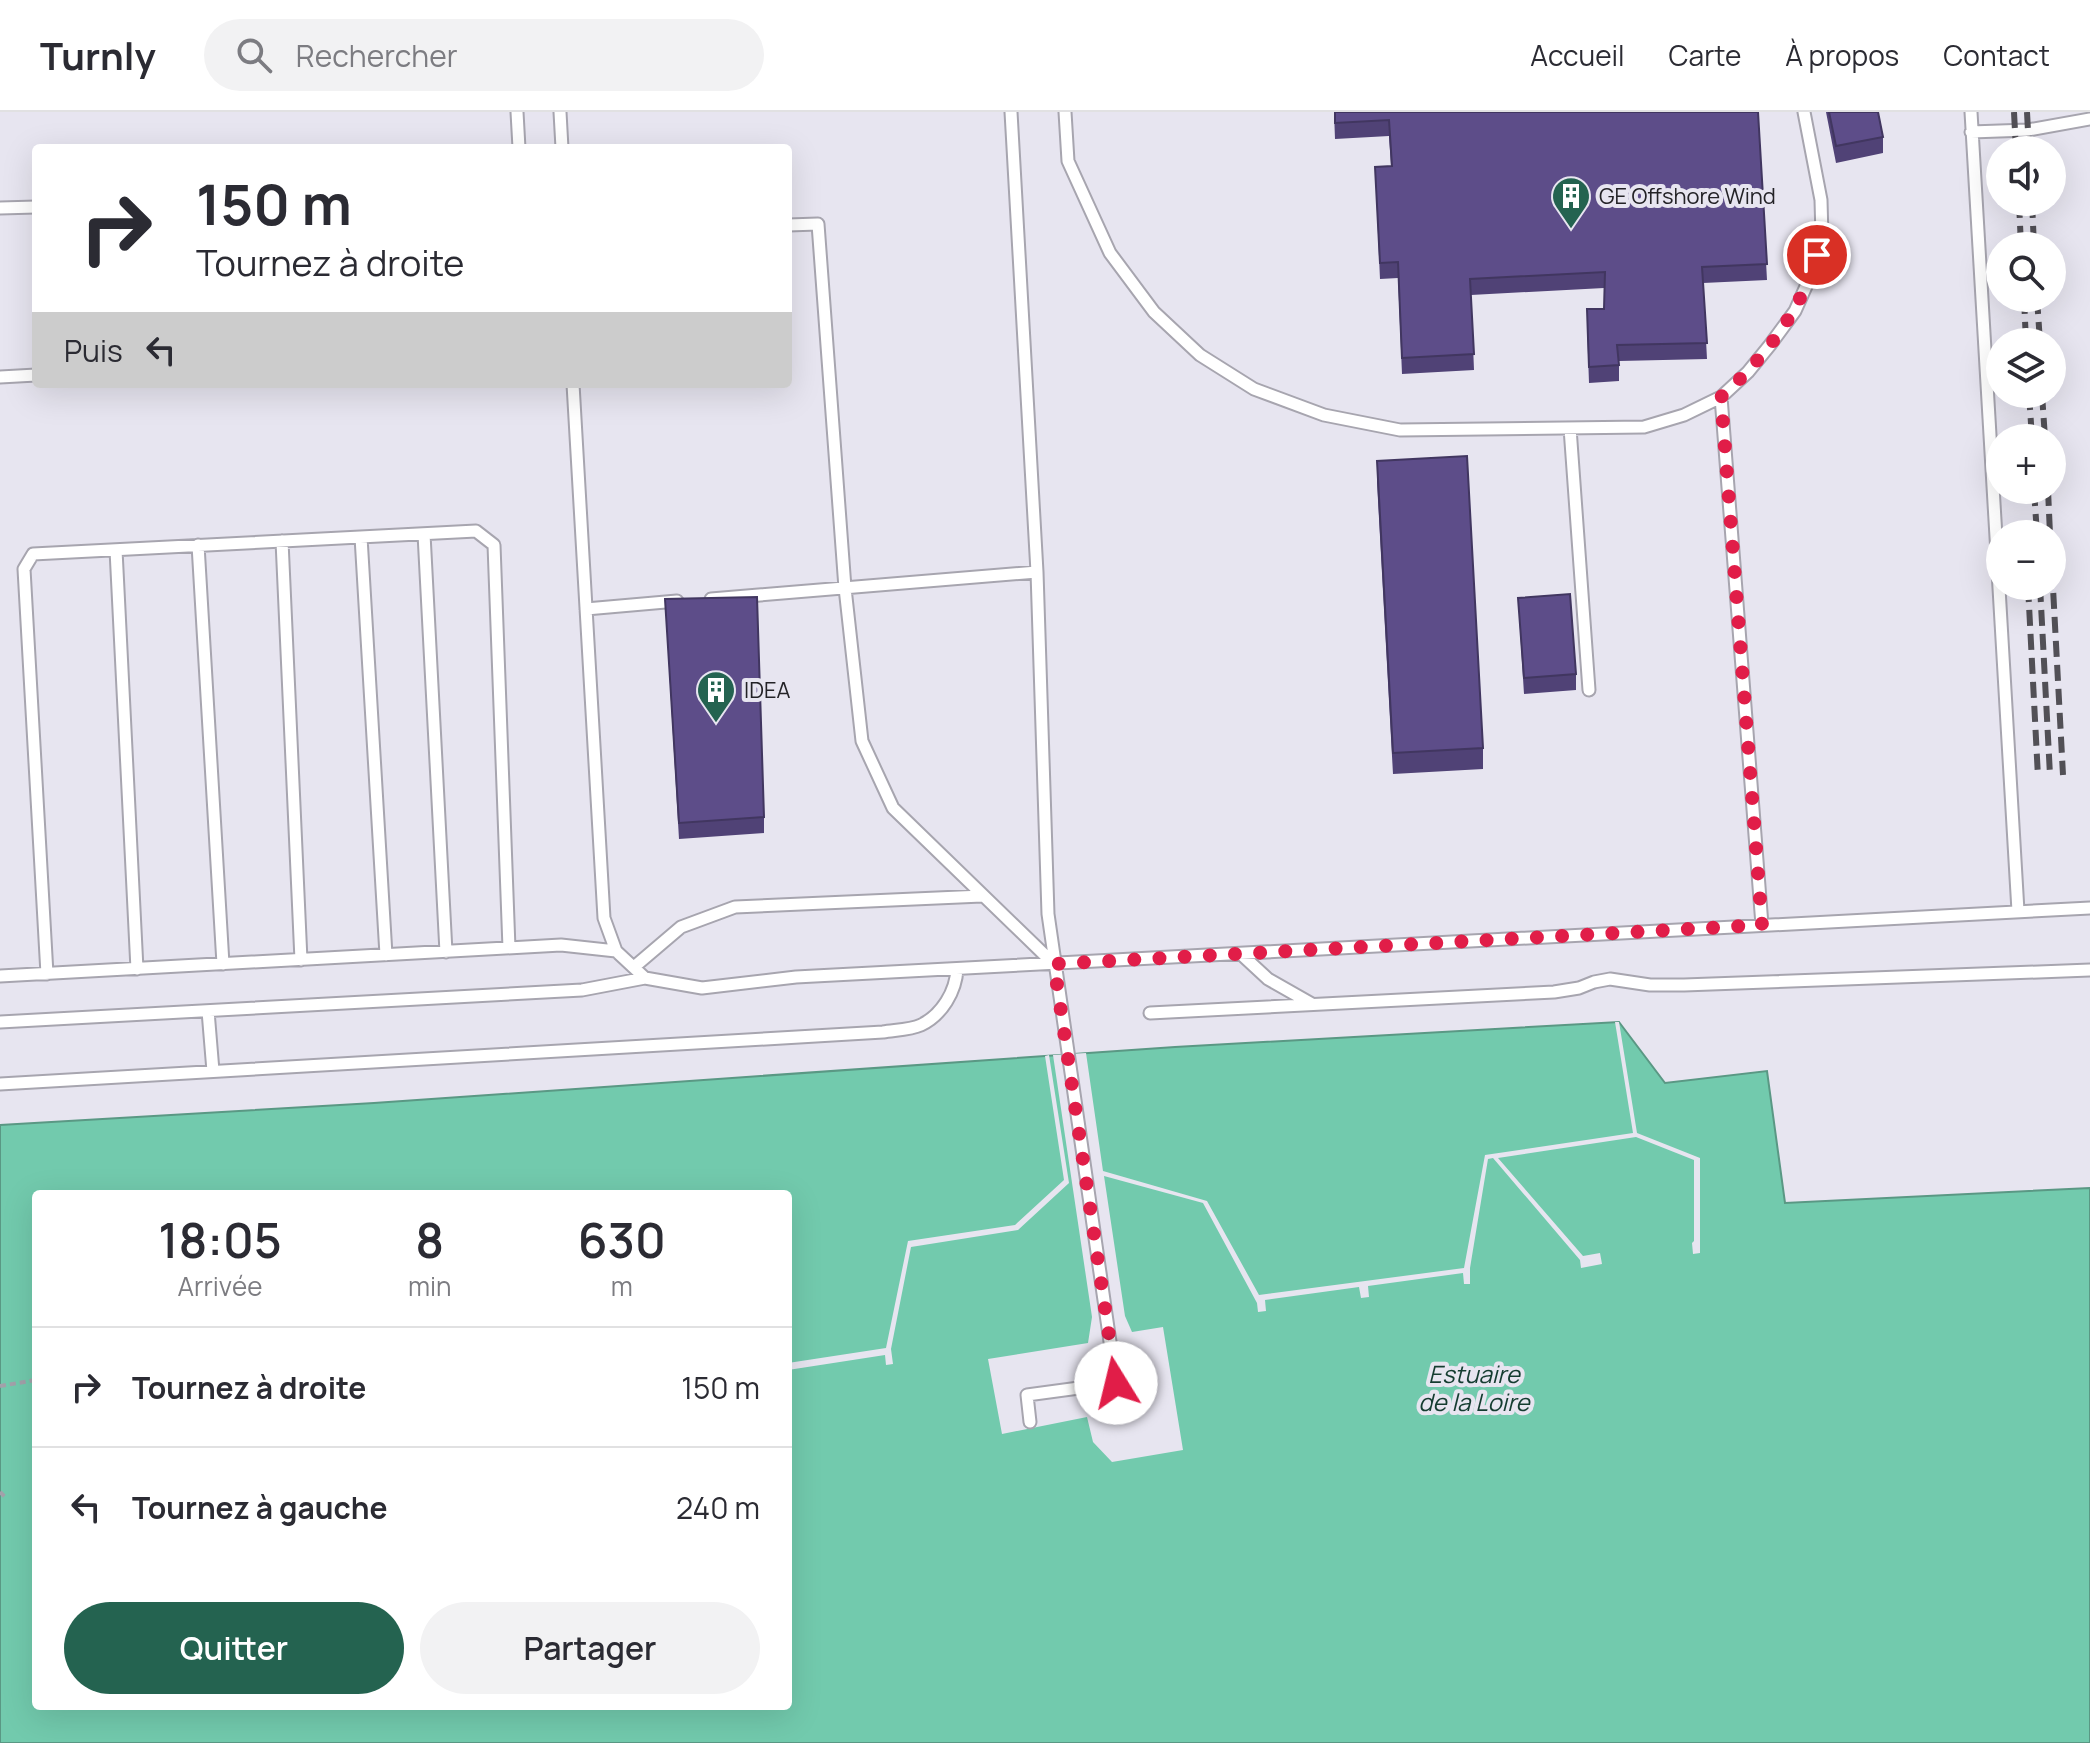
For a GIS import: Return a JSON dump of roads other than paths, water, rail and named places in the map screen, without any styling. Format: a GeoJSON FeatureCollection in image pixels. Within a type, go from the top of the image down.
{"type":"FeatureCollection","features":[{"type":"Feature","properties":{"kind":"lane"},"geometry":{"type":"LineString","coordinates":[[517,112],[519,144]]}},
{"type":"Feature","properties":{"kind":"lane"},"geometry":{"type":"LineString","coordinates":[[560,112],[562,144]]}},
{"type":"Feature","properties":{"kind":"lane"},"geometry":{"type":"LineString","coordinates":[[1011,112],[1037,572],[1048,914],[1116,1383],[1027,1395],[1030,1422]]}},
{"type":"Feature","properties":{"kind":"lane"},"geometry":{"type":"LineString","coordinates":[[1065,112],[1068,161],[1110,253],[1154,312],[1200,355],[1254,389],[1324,415],[1400,430],[1644,427],[1684,415],[1721,397],[1748,372],[1795,311],[1812,273],[1822,237],[1821,200],[1804,112]]}},
{"type":"Feature","properties":{"kind":"lane"},"geometry":{"type":"LineString","coordinates":[[1971,112],[2018,911]]}},
{"type":"Feature","properties":{"kind":"lane"},"geometry":{"type":"LineString","coordinates":[[1971,132],[2063,126],[2090,119]]}},
{"type":"Feature","properties":{"kind":"lane"},"geometry":{"type":"LineString","coordinates":[[0,208],[32,207]]}},
{"type":"Feature","properties":{"kind":"lane"},"geometry":{"type":"LineString","coordinates":[[792,225],[818,224],[845,588],[862,741],[893,808],[1054,964]]}},
{"type":"Feature","properties":{"kind":"lane"},"geometry":{"type":"LineString","coordinates":[[0,377],[32,375]]}},
{"type":"Feature","properties":{"kind":"lane"},"geometry":{"type":"LineString","coordinates":[[573,388],[604,918],[616,951],[645,978]]}},
{"type":"Feature","properties":{"kind":"lane"},"geometry":{"type":"LineString","coordinates":[[1721,397],[1762,925]]}},
{"type":"Feature","properties":{"kind":"lane"},"geometry":{"type":"LineString","coordinates":[[1570,428],[1589,690]]}},
{"type":"Feature","properties":{"kind":"lane"},"geometry":{"type":"LineString","coordinates":[[47,974],[24,569],[33,554],[476,531],[494,545],[509,948]]}},
{"type":"Feature","properties":{"kind":"lane"},"geometry":{"type":"LineString","coordinates":[[424,534],[446,952]]}},
{"type":"Feature","properties":{"kind":"lane"},"geometry":{"type":"LineString","coordinates":[[361,537],[386,955]]}},
{"type":"Feature","properties":{"kind":"lane"},"geometry":{"type":"LineString","coordinates":[[282,541],[301,960]]}},
{"type":"Feature","properties":{"kind":"lane"},"geometry":{"type":"LineString","coordinates":[[198,545],[223,964]]}},
{"type":"Feature","properties":{"kind":"lane"},"geometry":{"type":"LineString","coordinates":[[116,550],[137,969]]}},
{"type":"Feature","properties":{"kind":"lane"},"geometry":{"type":"LineString","coordinates":[[586,609],[1037,572]]}},
{"type":"Feature","properties":{"kind":"lane"},"geometry":{"type":"LineString","coordinates":[[634,967],[681,927],[735,907],[982,896]]}},
{"type":"Feature","properties":{"kind":"lane"},"geometry":{"type":"LineString","coordinates":[[0,1022],[582,990],[645,978],[702,988],[796,977],[2090,908]]}},
{"type":"Feature","properties":{"kind":"lane"},"geometry":{"type":"LineString","coordinates":[[0,976],[561,945],[616,951]]}},
{"type":"Feature","properties":{"kind":"lane"},"geometry":{"type":"LineString","coordinates":[[1241,954],[1268,979],[1312,1004]]}},
{"type":"Feature","properties":{"kind":"lane"},"geometry":{"type":"LineString","coordinates":[[0,1084],[883,1032],[922,1025],[944,1006],[956,986],[957,969]]}},
{"type":"Feature","properties":{"kind":"lane"},"geometry":{"type":"LineString","coordinates":[[1150,1013],[1554,992],[1610,979],[1650,985],[1684,985],[2090,970]]}},
{"type":"Feature","properties":{"kind":"lane"},"geometry":{"type":"LineString","coordinates":[[208,1011],[213,1071]]}},
{"type":"Feature","properties":{"kind":"water","name":"Estuaire de la Loire"},"geometry":{"type":"Polygon","coordinates":[[[1619,1022],[1665,1083],[1767,1071],[1785,1203],[2090,1188],[2090,1743],[0,1743],[0,1125],[374,1103],[1175,1047],[1619,1022]]]}},
{"type":"Feature","properties":{"kind":"railway"},"geometry":{"type":"LineString","coordinates":[[2014,112],[2015,136]]}},
{"type":"Feature","properties":{"kind":"railway"},"geometry":{"type":"LineString","coordinates":[[2027,112],[2028,136]]}},
{"type":"Feature","properties":{"kind":"railway"},"geometry":{"type":"LineString","coordinates":[[2020,216],[2020,232]]}},
{"type":"Feature","properties":{"kind":"railway"},"geometry":{"type":"LineString","coordinates":[[2033,216],[2033,232]]}},
{"type":"Feature","properties":{"kind":"railway"},"geometry":{"type":"LineString","coordinates":[[2025,312],[2025,328]]}},
{"type":"Feature","properties":{"kind":"railway"},"geometry":{"type":"LineString","coordinates":[[2038,312],[2039,328]]}},
{"type":"Feature","properties":{"kind":"railway"},"geometry":{"type":"LineString","coordinates":[[2030,408],[2031,424]]}},
{"type":"Feature","properties":{"kind":"railway"},"geometry":{"type":"LineString","coordinates":[[2043,408],[2044,424]]}},
{"type":"Feature","properties":{"kind":"railway"},"geometry":{"type":"LineString","coordinates":[[2035,504],[2036,520]]}},
{"type":"Feature","properties":{"kind":"railway"},"geometry":{"type":"LineString","coordinates":[[2049,504],[2049,520]]}},
{"type":"Feature","properties":{"kind":"railway"},"geometry":{"type":"LineString","coordinates":[[2029,600],[2038,777]]}},
{"type":"Feature","properties":{"kind":"railway"},"geometry":{"type":"LineString","coordinates":[[2041,600],[2050,775]]}},
{"type":"Feature","properties":{"kind":"railway"},"geometry":{"type":"LineString","coordinates":[[2054,600],[2063,775]]}},
{"type":"Feature","properties":{"kind":"place","name":"GE Offshore Wind"},"geometry":{"type":"Point","coordinates":[1571,230]}},
{"type":"Feature","properties":{"kind":"place","name":"IDEA"},"geometry":{"type":"Point","coordinates":[716,724]}}]}
